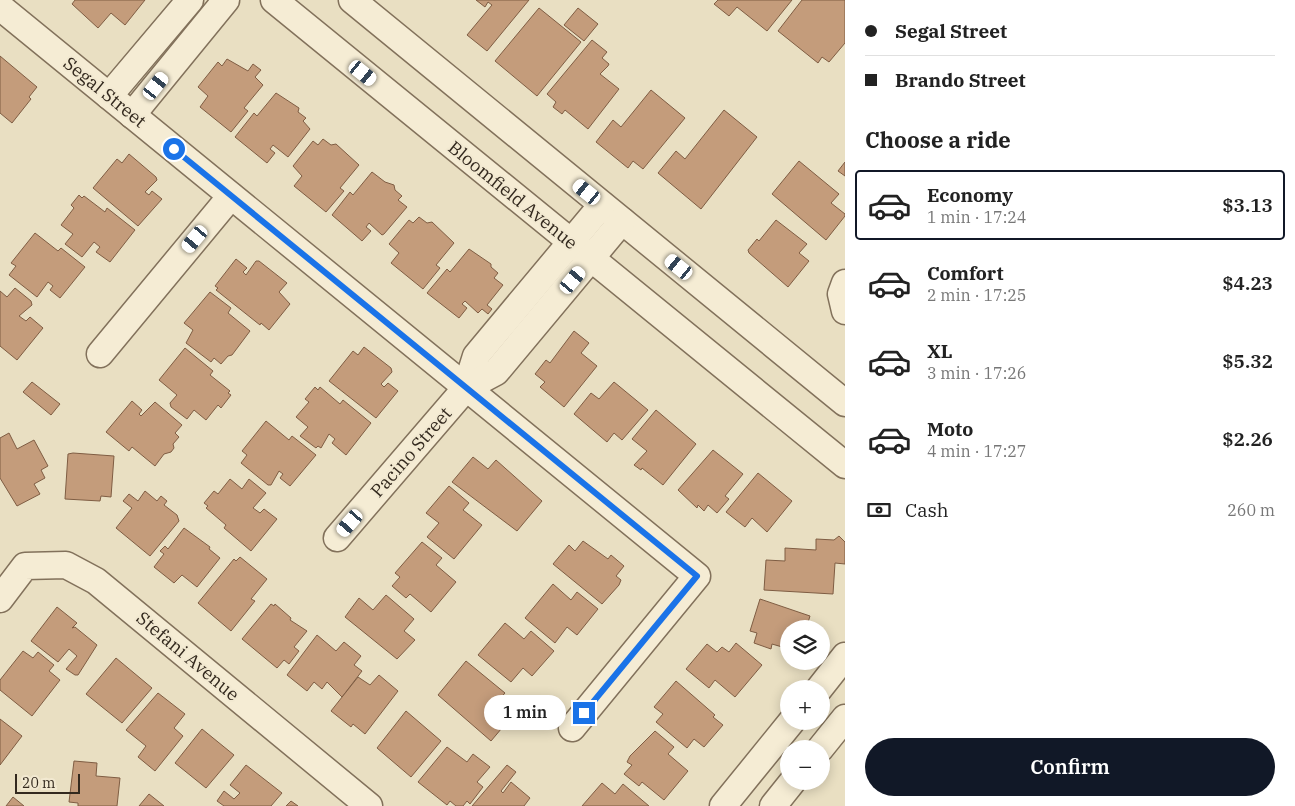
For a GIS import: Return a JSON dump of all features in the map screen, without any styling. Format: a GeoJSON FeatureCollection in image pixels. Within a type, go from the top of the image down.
{"type":"FeatureCollection","features":[{"type":"Feature","properties":{"kind":"street"},"geometry":{"type":"LineString","coordinates":[[109,96],[190,0]]}},
{"type":"Feature","properties":{"kind":"street"},"geometry":{"type":"LineString","coordinates":[[132,115],[226,0]]}},
{"type":"Feature","properties":{"kind":"street","name":"Bloomfield Avenue"},"geometry":{"type":"LineString","coordinates":[[274,0],[845,465]]}},
{"type":"Feature","properties":{"kind":"street"},"geometry":{"type":"LineString","coordinates":[[352,0],[845,402]]}},
{"type":"Feature","properties":{"kind":"street","name":"Segal Street"},"geometry":{"type":"LineString","coordinates":[[0,7],[697,576],[572,728]]}},
{"type":"Feature","properties":{"kind":"street"},"geometry":{"type":"LineString","coordinates":[[100,354],[231,196]]}},
{"type":"Feature","properties":{"kind":"street","name":"Pacino Street"},"geometry":{"type":"LineString","coordinates":[[466,388],[476,356],[571,242],[612,213]]}},
{"type":"Feature","properties":{"kind":"street","name":"Pacino Street"},"geometry":{"type":"LineString","coordinates":[[337,538],[466,388],[496,372],[590,258],[612,213]]}},
{"type":"Feature","properties":{"kind":"street"},"geometry":{"type":"LineString","coordinates":[[845,283],[841,294],[845,311]]}},
{"type":"Feature","properties":{"kind":"street","name":"Stefani Avenue"},"geometry":{"type":"LineString","coordinates":[[0,598],[25,566],[66,565],[96,581],[369,806]]}},
{"type":"Feature","properties":{"kind":"street"},"geometry":{"type":"LineString","coordinates":[[826,680],[845,656]]}},
{"type":"Feature","properties":{"kind":"street"},"geometry":{"type":"LineString","coordinates":[[827,740],[845,718]]}},
{"type":"Feature","properties":{"kind":"street"},"geometry":{"type":"LineString","coordinates":[[723,806],[785,730]]}},
{"type":"Feature","properties":{"kind":"street"},"geometry":{"type":"LineString","coordinates":[[773,806],[786,790]]}},
{"type":"Feature","properties":{"kind":"building"},"geometry":{"type":"Polygon","coordinates":[[[75,0],[145,0],[125,25],[111,13],[98,28],[72,4],[75,0]]]}},
{"type":"Feature","properties":{"kind":"building"},"geometry":{"type":"Polygon","coordinates":[[[476,0],[529,0],[487,51],[467,35],[492,5],[488,2],[485,7],[476,0]]]}},
{"type":"Feature","properties":{"kind":"building"},"geometry":{"type":"Polygon","coordinates":[[[718,0],[792,0],[767,31],[737,7],[729,16],[714,4],[718,0]]]}},
{"type":"Feature","properties":{"kind":"building"},"geometry":{"type":"Polygon","coordinates":[[[802,0],[845,0],[845,43],[829,62],[822,57],[818,63],[778,31],[802,0]]]}},
{"type":"Feature","properties":{"kind":"building"},"geometry":{"type":"Polygon","coordinates":[[[539,8],[581,42],[537,96],[495,61],[539,8]]]}},
{"type":"Feature","properties":{"kind":"building"},"geometry":{"type":"Polygon","coordinates":[[[578,8],[598,24],[584,41],[564,25],[578,8]]]}},
{"type":"Feature","properties":{"kind":"building"},"geometry":{"type":"Polygon","coordinates":[[[592,40],[607,52],[602,58],[609,64],[600,74],[619,89],[588,129],[565,110],[562,114],[553,107],[556,102],[547,94],[592,40]]]}},
{"type":"Feature","properties":{"kind":"building"},"geometry":{"type":"Polygon","coordinates":[[[0,56],[37,87],[29,97],[31,99],[12,123],[0,113],[0,56]]]}},
{"type":"Feature","properties":{"kind":"building"},"geometry":{"type":"Polygon","coordinates":[[[227,59],[248,71],[253,64],[261,70],[255,77],[263,85],[244,108],[248,111],[231,132],[200,107],[208,96],[198,87],[218,62],[222,66],[227,59]]]}},
{"type":"Feature","properties":{"kind":"building"},"geometry":{"type":"Polygon","coordinates":[[[651,90],[685,118],[643,169],[633,161],[628,168],[596,142],[613,120],[621,127],[651,90]]]}},
{"type":"Feature","properties":{"kind":"building"},"geometry":{"type":"Polygon","coordinates":[[[276,93],[299,108],[298,112],[306,118],[303,121],[310,129],[288,157],[273,145],[270,149],[275,153],[267,163],[235,137],[254,113],[257,116],[276,93]]]}},
{"type":"Feature","properties":{"kind":"building"},"geometry":{"type":"Polygon","coordinates":[[[724,110],[757,137],[701,209],[658,173],[676,151],[685,159],[724,110]]]}},
{"type":"Feature","properties":{"kind":"building"},"geometry":{"type":"Polygon","coordinates":[[[323,139],[331,145],[336,144],[359,165],[340,188],[344,191],[326,212],[294,186],[302,176],[293,166],[313,141],[318,145],[323,139]]]}},
{"type":"Feature","properties":{"kind":"building"},"geometry":{"type":"Polygon","coordinates":[[[129,154],[156,177],[157,180],[145,192],[149,195],[152,191],[162,199],[138,226],[93,188],[117,159],[122,163],[129,154]]]}},
{"type":"Feature","properties":{"kind":"building"},"geometry":{"type":"Polygon","coordinates":[[[799,161],[839,194],[831,203],[845,216],[826,240],[772,194],[799,161]]]}},
{"type":"Feature","properties":{"kind":"building"},"geometry":{"type":"Polygon","coordinates":[[[845,162],[845,176],[838,171],[845,162]]]}},
{"type":"Feature","properties":{"kind":"building"},"geometry":{"type":"Polygon","coordinates":[[[372,172],[385,182],[394,185],[395,190],[402,196],[398,200],[407,207],[382,235],[369,223],[366,227],[371,231],[362,241],[332,215],[350,192],[353,195],[372,172]]]}},
{"type":"Feature","properties":{"kind":"building"},"geometry":{"type":"Polygon","coordinates":[[[79,195],[82,198],[84,196],[105,212],[107,208],[135,230],[110,262],[96,252],[100,247],[94,242],[82,257],[65,244],[73,234],[61,225],[74,208],[71,205],[79,195]]]}},
{"type":"Feature","properties":{"kind":"building"},"geometry":{"type":"Polygon","coordinates":[[[419,217],[427,223],[432,222],[454,243],[436,265],[440,268],[423,289],[391,263],[399,253],[389,244],[409,220],[413,223],[419,217]]]}},
{"type":"Feature","properties":{"kind":"building"},"geometry":{"type":"Polygon","coordinates":[[[776,220],[807,244],[799,253],[809,261],[788,287],[749,253],[748,250],[757,239],[759,241],[776,220]]]}},
{"type":"Feature","properties":{"kind":"building"},"geometry":{"type":"Polygon","coordinates":[[[35,233],[58,251],[61,248],[85,267],[60,298],[50,290],[53,286],[48,282],[37,297],[9,275],[16,266],[11,263],[35,233]]]}},
{"type":"Feature","properties":{"kind":"building"},"geometry":{"type":"Polygon","coordinates":[[[469,249],[491,264],[491,267],[498,273],[494,278],[503,285],[487,305],[492,309],[488,314],[482,309],[478,313],[465,301],[462,304],[467,308],[459,318],[427,293],[447,269],[450,272],[469,249]]]}},
{"type":"Feature","properties":{"kind":"building"},"geometry":{"type":"Polygon","coordinates":[[[236,259],[247,268],[243,272],[246,275],[256,261],[259,261],[287,283],[279,292],[290,304],[269,330],[216,290],[218,288],[215,286],[236,259]]]}},
{"type":"Feature","properties":{"kind":"building"},"geometry":{"type":"Polygon","coordinates":[[[15,288],[31,301],[32,305],[19,316],[26,321],[30,317],[43,328],[17,360],[0,346],[0,291],[7,297],[15,288]]]}},
{"type":"Feature","properties":{"kind":"building"},"geometry":{"type":"Polygon","coordinates":[[[210,292],[231,308],[228,313],[250,331],[232,355],[228,356],[221,364],[214,358],[211,362],[186,343],[193,330],[184,323],[210,292]]]}},
{"type":"Feature","properties":{"kind":"building"},"geometry":{"type":"Polygon","coordinates":[[[574,331],[589,343],[581,353],[597,366],[564,407],[540,387],[545,382],[535,374],[546,360],[550,363],[574,331]]]}},
{"type":"Feature","properties":{"kind":"building"},"geometry":{"type":"Polygon","coordinates":[[[364,347],[391,368],[392,372],[381,384],[384,387],[388,383],[398,391],[376,418],[329,381],[353,351],[358,355],[364,347]]]}},
{"type":"Feature","properties":{"kind":"building"},"geometry":{"type":"Polygon","coordinates":[[[185,348],[213,371],[210,375],[230,391],[228,393],[231,395],[221,408],[218,405],[206,420],[194,410],[187,419],[171,407],[170,403],[177,395],[159,380],[185,348]]]}},
{"type":"Feature","properties":{"kind":"building"},"geometry":{"type":"Polygon","coordinates":[[[32,382],[60,404],[51,415],[23,392],[32,382]]]}},
{"type":"Feature","properties":{"kind":"building"},"geometry":{"type":"Polygon","coordinates":[[[614,382],[648,410],[622,440],[614,433],[607,442],[574,414],[591,393],[599,399],[614,382]]]}},
{"type":"Feature","properties":{"kind":"building"},"geometry":{"type":"Polygon","coordinates":[[[315,387],[318,390],[320,387],[340,404],[343,400],[371,423],[346,455],[332,443],[335,439],[329,434],[321,448],[318,446],[316,448],[300,436],[308,427],[296,417],[309,402],[305,399],[315,387]]]}},
{"type":"Feature","properties":{"kind":"building"},"geometry":{"type":"Polygon","coordinates":[[[132,401],[142,410],[139,414],[141,416],[155,402],[182,425],[175,433],[179,437],[173,444],[174,448],[171,452],[164,454],[155,466],[132,447],[129,451],[106,432],[132,401]]]}},
{"type":"Feature","properties":{"kind":"building"},"geometry":{"type":"Polygon","coordinates":[[[656,410],[696,444],[663,485],[642,468],[641,470],[634,465],[647,451],[632,439],[656,410]]]}},
{"type":"Feature","properties":{"kind":"building"},"geometry":{"type":"Polygon","coordinates":[[[266,421],[289,440],[292,436],[316,455],[290,486],[280,478],[283,474],[279,471],[271,485],[268,485],[241,463],[247,455],[242,451],[266,421]]]}},
{"type":"Feature","properties":{"kind":"building"},"geometry":{"type":"Polygon","coordinates":[[[9,433],[17,449],[34,440],[48,466],[41,470],[45,478],[34,484],[40,494],[17,506],[0,478],[0,438],[9,433]]]}},
{"type":"Feature","properties":{"kind":"building"},"geometry":{"type":"Polygon","coordinates":[[[713,450],[743,474],[725,496],[729,499],[717,513],[708,505],[704,511],[698,505],[697,508],[678,490],[713,450]]]}},
{"type":"Feature","properties":{"kind":"building"},"geometry":{"type":"Polygon","coordinates":[[[68,454],[114,456],[111,497],[101,496],[100,501],[65,499],[68,454]]]}},
{"type":"Feature","properties":{"kind":"building"},"geometry":{"type":"Polygon","coordinates":[[[473,457],[488,469],[496,460],[542,501],[517,531],[452,482],[473,457]]]}},
{"type":"Feature","properties":{"kind":"building"},"geometry":{"type":"Polygon","coordinates":[[[758,473],[792,501],[767,532],[752,518],[745,527],[726,512],[758,473]]]}},
{"type":"Feature","properties":{"kind":"building"},"geometry":{"type":"Polygon","coordinates":[[[230,479],[242,489],[249,479],[266,493],[253,508],[260,513],[264,509],[277,519],[251,551],[224,528],[226,525],[206,508],[208,506],[204,503],[214,491],[218,494],[230,479]]]}},
{"type":"Feature","properties":{"kind":"building"},"geometry":{"type":"Polygon","coordinates":[[[449,486],[469,503],[463,510],[482,525],[454,559],[427,537],[439,523],[426,513],[449,486]]]}},
{"type":"Feature","properties":{"kind":"building"},"geometry":{"type":"Polygon","coordinates":[[[145,491],[157,501],[161,496],[167,501],[164,505],[177,515],[179,521],[150,556],[116,528],[132,508],[123,501],[129,494],[138,501],[145,491]]]}},
{"type":"Feature","properties":{"kind":"building"},"geometry":{"type":"Polygon","coordinates":[[[184,528],[210,547],[209,549],[220,558],[197,587],[182,575],[174,583],[154,567],[164,554],[160,551],[165,546],[168,549],[184,528]]]}},
{"type":"Feature","properties":{"kind":"building"},"geometry":{"type":"Polygon","coordinates":[[[839,536],[845,542],[845,564],[835,563],[833,594],[764,590],[766,560],[785,561],[785,548],[816,550],[816,539],[834,540],[839,536]]]}},
{"type":"Feature","properties":{"kind":"building"},"geometry":{"type":"Polygon","coordinates":[[[583,541],[608,559],[611,555],[624,566],[616,576],[621,580],[619,585],[602,604],[553,564],[569,545],[575,551],[583,541]]]}},
{"type":"Feature","properties":{"kind":"building"},"geometry":{"type":"Polygon","coordinates":[[[422,542],[442,558],[436,565],[456,582],[431,612],[410,594],[406,598],[392,586],[400,577],[395,573],[422,542]]]}},
{"type":"Feature","properties":{"kind":"building"},"geometry":{"type":"Polygon","coordinates":[[[240,557],[267,579],[251,599],[255,601],[231,631],[198,603],[234,559],[236,561],[240,557]]]}},
{"type":"Feature","properties":{"kind":"building"},"geometry":{"type":"Polygon","coordinates":[[[553,584],[571,600],[577,592],[598,609],[577,635],[567,627],[555,643],[525,618],[553,584]]]}},
{"type":"Feature","properties":{"kind":"building"},"geometry":{"type":"Polygon","coordinates":[[[386,595],[414,619],[404,631],[415,640],[397,659],[345,617],[359,598],[373,610],[386,595]]]}},
{"type":"Feature","properties":{"kind":"building"},"geometry":{"type":"Polygon","coordinates":[[[760,599],[810,616],[809,620],[780,620],[780,646],[772,644],[771,649],[754,643],[757,633],[750,631],[760,599]]]}},
{"type":"Feature","properties":{"kind":"building"},"geometry":{"type":"Polygon","coordinates":[[[271,604],[274,606],[275,604],[291,618],[290,620],[307,631],[294,647],[299,651],[289,664],[284,660],[277,668],[242,639],[271,604]]]}},
{"type":"Feature","properties":{"kind":"building"},"geometry":{"type":"Polygon","coordinates":[[[57,607],[77,623],[72,628],[75,627],[97,645],[78,675],[66,669],[77,656],[69,649],[58,662],[31,641],[57,607]]]}},
{"type":"Feature","properties":{"kind":"building"},"geometry":{"type":"Polygon","coordinates":[[[505,623],[524,639],[531,631],[554,651],[532,676],[523,668],[511,682],[478,655],[505,623]]]}},
{"type":"Feature","properties":{"kind":"building"},"geometry":{"type":"Polygon","coordinates":[[[317,635],[336,651],[344,642],[361,656],[354,665],[362,671],[342,697],[327,682],[322,689],[314,682],[307,691],[287,675],[317,635]]]}},
{"type":"Feature","properties":{"kind":"building"},"geometry":{"type":"Polygon","coordinates":[[[736,643],[762,665],[735,697],[715,680],[709,688],[686,669],[707,644],[717,652],[722,647],[729,652],[736,643]]]}},
{"type":"Feature","properties":{"kind":"building"},"geometry":{"type":"Polygon","coordinates":[[[23,651],[33,658],[38,652],[54,665],[49,671],[60,680],[32,716],[0,690],[0,680],[23,651]]]}},
{"type":"Feature","properties":{"kind":"building"},"geometry":{"type":"Polygon","coordinates":[[[116,658],[152,688],[122,723],[86,694],[116,658]]]}},
{"type":"Feature","properties":{"kind":"building"},"geometry":{"type":"Polygon","coordinates":[[[466,661],[505,693],[496,703],[512,716],[491,741],[438,695],[466,661]]]}},
{"type":"Feature","properties":{"kind":"building"},"geometry":{"type":"Polygon","coordinates":[[[379,675],[398,691],[365,734],[353,724],[351,727],[331,711],[358,677],[370,685],[379,675]]]}},
{"type":"Feature","properties":{"kind":"building"},"geometry":{"type":"Polygon","coordinates":[[[676,681],[715,715],[713,717],[723,725],[704,747],[694,739],[687,748],[656,722],[663,714],[654,707],[676,681]]]}},
{"type":"Feature","properties":{"kind":"building"},"geometry":{"type":"Polygon","coordinates":[[[158,693],[185,714],[174,728],[183,736],[155,771],[138,757],[146,746],[126,730],[158,693]]]}},
{"type":"Feature","properties":{"kind":"building"},"geometry":{"type":"Polygon","coordinates":[[[406,711],[441,741],[411,777],[377,748],[406,711]]]}},
{"type":"Feature","properties":{"kind":"building"},"geometry":{"type":"Polygon","coordinates":[[[0,719],[22,736],[0,765],[0,719]]]}},
{"type":"Feature","properties":{"kind":"building"},"geometry":{"type":"Polygon","coordinates":[[[202,729],[234,755],[206,788],[175,763],[202,729]]]}},
{"type":"Feature","properties":{"kind":"building"},"geometry":{"type":"Polygon","coordinates":[[[655,731],[674,747],[668,754],[688,771],[664,800],[642,782],[639,786],[624,774],[632,765],[627,762],[630,756],[655,731]]]}},
{"type":"Feature","properties":{"kind":"building"},"geometry":{"type":"Polygon","coordinates":[[[447,747],[467,762],[473,754],[490,767],[477,782],[483,787],[470,804],[467,801],[463,806],[456,806],[450,801],[447,805],[418,782],[447,747]]]}},
{"type":"Feature","properties":{"kind":"building"},"geometry":{"type":"Polygon","coordinates":[[[74,761],[97,763],[96,776],[120,778],[117,806],[78,806],[78,803],[69,802],[74,761]]]}},
{"type":"Feature","properties":{"kind":"building"},"geometry":{"type":"Polygon","coordinates":[[[246,765],[282,793],[271,806],[224,806],[217,801],[224,791],[234,799],[240,793],[230,785],[246,765]]]}},
{"type":"Feature","properties":{"kind":"building"},"geometry":{"type":"Polygon","coordinates":[[[507,765],[516,772],[501,791],[503,793],[511,782],[530,798],[524,806],[472,806],[507,765]]]}},
{"type":"Feature","properties":{"kind":"building"},"geometry":{"type":"Polygon","coordinates":[[[602,783],[615,794],[623,784],[649,806],[582,806],[602,783]]]}},
{"type":"Feature","properties":{"kind":"building"},"geometry":{"type":"Polygon","coordinates":[[[149,794],[164,806],[139,806],[149,794]]]}},
{"type":"Feature","properties":{"kind":"building"},"geometry":{"type":"Polygon","coordinates":[[[13,797],[24,806],[6,806],[13,797]]]}},
{"type":"Feature","properties":{"kind":"building"},"geometry":{"type":"Polygon","coordinates":[[[291,801],[298,806],[286,806],[291,801]]]}},
{"type":"Feature","properties":{"kind":"route"},"geometry":{"type":"LineString","coordinates":[[174,149],[697,576],[584,713]]}}]}
